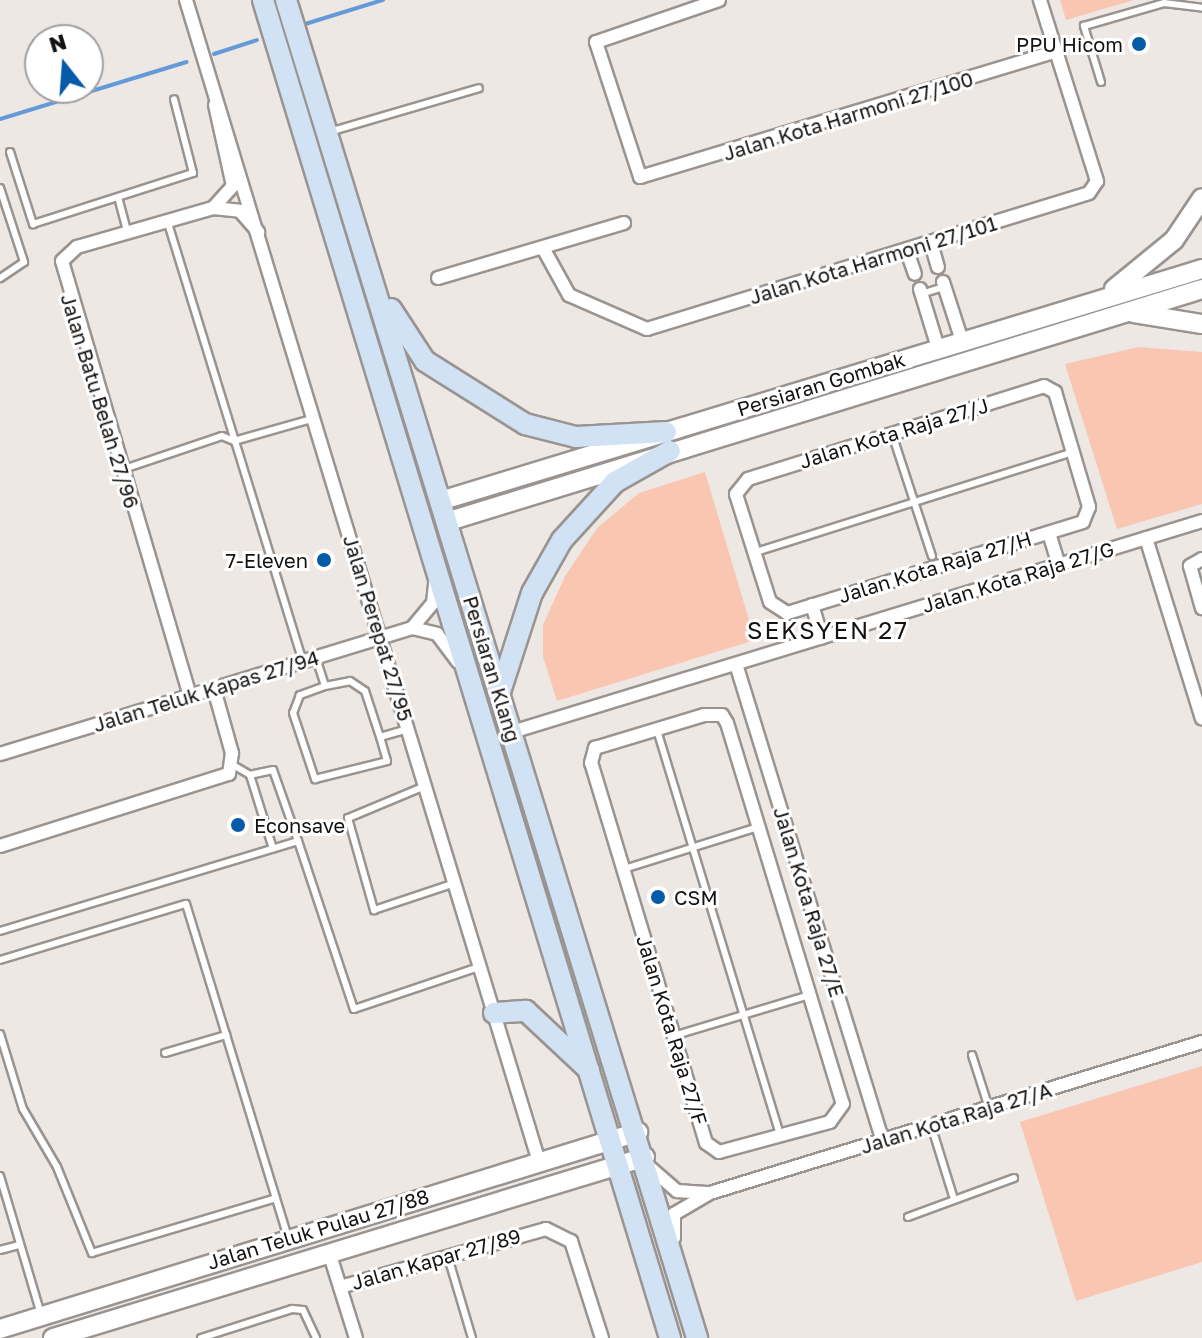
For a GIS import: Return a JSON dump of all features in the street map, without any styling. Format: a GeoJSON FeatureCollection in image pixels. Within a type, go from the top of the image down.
{"type":"FeatureCollection","features":[{"type":"Feature","properties":{"kind":"main road","name":"Persiaran Klang"},"geometry":{"type":"LineString","coordinates":[[263,0],[480,704],[670,1338]]}},
{"type":"Feature","properties":{"kind":"main road","name":"Persiaran Klang"},"geometry":{"type":"LineString","coordinates":[[286,0],[638,1132],[697,1338]]}},
{"type":"Feature","properties":{"kind":"main road"},"geometry":{"type":"LineString","coordinates":[[1090,302],[1156,259],[1202,198]]}},
{"type":"Feature","properties":{"kind":"main road"},"geometry":{"type":"LineString","coordinates":[[364,255],[414,349],[492,409],[576,437],[668,442]]}},
{"type":"Feature","properties":{"kind":"main road","name":"Persiaran Gombak"},"geometry":{"type":"LineString","coordinates":[[446,522],[938,348],[1202,269]]}},
{"type":"Feature","properties":{"kind":"main road","name":"Persiaran Gombak"},"geometry":{"type":"LineString","coordinates":[[440,501],[668,442],[1202,289]]}},
{"type":"Feature","properties":{"kind":"main road"},"geometry":{"type":"LineString","coordinates":[[1124,312],[1202,324]]}},
{"type":"Feature","properties":{"kind":"main road"},"geometry":{"type":"LineString","coordinates":[[500,694],[532,593],[562,540],[615,482],[668,442]]}},
{"type":"Feature","properties":{"kind":"main road"},"geometry":{"type":"LineString","coordinates":[[494,1013],[526,1011],[589,1070]]}},
{"type":"Feature","properties":{"kind":"main road","name":"Jalan Teluk Pulau 27/88"},"geometry":{"type":"LineString","coordinates":[[0,1329],[638,1132]]}},
{"type":"Feature","properties":{"kind":"main road","name":"Jalan Teluk Pulau 27/88"},"geometry":{"type":"LineString","coordinates":[[53,1338],[618,1165],[646,1161]]}},
{"type":"Feature","properties":{"kind":"street","name":"Jalan Perepat 27/95"},"geometry":{"type":"LineString","coordinates":[[186,0],[262,236],[539,1162]]}},
{"type":"Feature","properties":{"kind":"street","name":"Jalan Kota Harmoni 27/100"},"geometry":{"type":"LineString","coordinates":[[719,0],[596,42],[640,177],[1055,52]]}},
{"type":"Feature","properties":{"kind":"street"},"geometry":{"type":"LineString","coordinates":[[1040,0],[1055,52]]}},
{"type":"Feature","properties":{"kind":"street","name":"Jalan Kota Harmoni 27/101"},"geometry":{"type":"LineString","coordinates":[[543,248],[569,295],[647,329],[907,251],[1096,189],[1055,52]]}},
{"type":"Feature","properties":{"kind":"street","name":"Jalan Perepat 27/95"},"geometry":{"type":"LineString","coordinates":[[213,208],[233,186],[215,94]]}},
{"type":"Feature","properties":{"kind":"street"},"geometry":{"type":"LineString","coordinates":[[213,208],[240,211],[262,236]]}},
{"type":"Feature","properties":{"kind":"street","name":"Jalan Batu Belah 27/96"},"geometry":{"type":"LineString","coordinates":[[190,696],[61,271],[77,247],[213,208]]}},
{"type":"Feature","properties":{"kind":"street"},"geometry":{"type":"LineString","coordinates":[[438,278],[624,223]]}},
{"type":"Feature","properties":{"kind":"street"},"geometry":{"type":"LineString","coordinates":[[931,243],[938,267]]}},
{"type":"Feature","properties":{"kind":"street"},"geometry":{"type":"LineString","coordinates":[[907,251],[915,274]]}},
{"type":"Feature","properties":{"kind":"street"},"geometry":{"type":"LineString","coordinates":[[944,284],[962,341]]}},
{"type":"Feature","properties":{"kind":"street"},"geometry":{"type":"LineString","coordinates":[[920,292],[938,348]]}},
{"type":"Feature","properties":{"kind":"street","name":"Jalan Kota Raja 27/J"},"geometry":{"type":"LineString","coordinates":[[777,610],[755,552],[740,486],[866,442],[1044,386],[1055,392],[1089,514]]}},
{"type":"Feature","properties":{"kind":"street","name":"Jalan Kota Raja 27/H"},"geometry":{"type":"LineString","coordinates":[[777,610],[812,605],[1049,533],[1089,514]]}},
{"type":"Feature","properties":{"kind":"street","name":"Jalan Kota Raja 27/G"},"geometry":{"type":"LineString","coordinates":[[512,732],[1202,521]]}},
{"type":"Feature","properties":{"kind":"street"},"geometry":{"type":"LineString","coordinates":[[1049,533],[1059,565]]}},
{"type":"Feature","properties":{"kind":"street"},"geometry":{"type":"LineString","coordinates":[[1146,538],[1198,694],[1202,719]]}},
{"type":"Feature","properties":{"kind":"street"},"geometry":{"type":"LineString","coordinates":[[434,556],[433,603],[412,628],[443,641],[480,704]]}},
{"type":"Feature","properties":{"kind":"street"},"geometry":{"type":"LineString","coordinates":[[1202,559],[1192,573],[1202,608]]}},
{"type":"Feature","properties":{"kind":"street"},"geometry":{"type":"LineString","coordinates":[[812,605],[822,637]]}},
{"type":"Feature","properties":{"kind":"street","name":"Jalan Teluk Kapas 27/94"},"geometry":{"type":"LineString","coordinates":[[0,754],[412,628]]}},
{"type":"Feature","properties":{"kind":"street","name":"Jalan Kota Raja 27/E"},"geometry":{"type":"LineString","coordinates":[[736,664],[882,1140]]}},
{"type":"Feature","properties":{"kind":"street"},"geometry":{"type":"LineString","coordinates":[[0,846],[216,781],[233,765],[214,689]]}},
{"type":"Feature","properties":{"kind":"street","name":"Jalan Kota Raja 27/F"},"geometry":{"type":"LineString","coordinates":[[722,715],[843,1104],[830,1122],[711,1149],[673,1036],[591,755],[657,730],[722,715]]}},
{"type":"Feature","properties":{"kind":"street"},"geometry":{"type":"LineString","coordinates":[[758,827],[783,819]]}},
{"type":"Feature","properties":{"kind":"street"},"geometry":{"type":"LineString","coordinates":[[810,995],[835,987]]}},
{"type":"Feature","properties":{"kind":"street","name":"Jalan Kota Raja 27/A"},"geometry":{"type":"LineString","coordinates":[[676,1263],[674,1214],[710,1193],[1202,1042]]}},
{"type":"Feature","properties":{"kind":"street","name":"Jalan Kota Raja 27/A"},"geometry":{"type":"LineString","coordinates":[[646,1161],[677,1191],[710,1193]]}},
{"type":"Feature","properties":{"kind":"street","name":"Jalan Kapar 27/89"},"geometry":{"type":"LineString","coordinates":[[340,1287],[533,1230],[571,1241],[602,1338]]}},
{"type":"Feature","properties":{"kind":"street"},"geometry":{"type":"LineString","coordinates":[[329,1252],[356,1338]]}},
{"type":"Feature","properties":{"kind":"lane"},"geometry":{"type":"LineString","coordinates":[[1101,82],[1084,26],[1164,3],[1202,8]]}},
{"type":"Feature","properties":{"kind":"lane"},"geometry":{"type":"LineString","coordinates":[[326,133],[479,88]]}},
{"type":"Feature","properties":{"kind":"lane"},"geometry":{"type":"LineString","coordinates":[[10,152],[33,224],[193,173],[174,99]]}},
{"type":"Feature","properties":{"kind":"lane"},"geometry":{"type":"LineString","coordinates":[[0,188],[24,262],[0,278]]}},
{"type":"Feature","properties":{"kind":"lane"},"geometry":{"type":"LineString","coordinates":[[118,197],[127,231]]}},
{"type":"Feature","properties":{"kind":"lane"},"geometry":{"type":"LineString","coordinates":[[167,220],[302,662]]}},
{"type":"Feature","properties":{"kind":"lane"},"geometry":{"type":"LineString","coordinates":[[920,292],[944,284]]}},
{"type":"Feature","properties":{"kind":"lane"},"geometry":{"type":"LineString","coordinates":[[121,470],[222,436],[234,441],[314,418]]}},
{"type":"Feature","properties":{"kind":"lane"},"geometry":{"type":"LineString","coordinates":[[895,443],[932,556]]}},
{"type":"Feature","properties":{"kind":"lane"},"geometry":{"type":"LineString","coordinates":[[755,552],[1073,452]]}},
{"type":"Feature","properties":{"kind":"lane"},"geometry":{"type":"LineString","coordinates":[[316,658],[325,686]]}},
{"type":"Feature","properties":{"kind":"lane"},"geometry":{"type":"LineString","coordinates":[[350,681],[365,691],[380,737],[387,761],[315,779],[293,713],[300,695],[350,681]]}},
{"type":"Feature","properties":{"kind":"lane"},"geometry":{"type":"LineString","coordinates":[[380,737],[408,729]]}},
{"type":"Feature","properties":{"kind":"lane"},"geometry":{"type":"LineString","coordinates":[[657,730],[780,1135]]}},
{"type":"Feature","properties":{"kind":"lane"},"geometry":{"type":"LineString","coordinates":[[233,765],[250,775],[273,849]]}},
{"type":"Feature","properties":{"kind":"lane"},"geometry":{"type":"LineString","coordinates":[[250,775],[273,770],[354,1009],[480,966]]}},
{"type":"Feature","properties":{"kind":"lane"},"geometry":{"type":"LineString","coordinates":[[426,786],[348,818],[374,910],[455,883]]}},
{"type":"Feature","properties":{"kind":"lane"},"geometry":{"type":"LineString","coordinates":[[623,869],[758,827]]}},
{"type":"Feature","properties":{"kind":"lane"},"geometry":{"type":"LineString","coordinates":[[0,931],[298,841]]}},
{"type":"Feature","properties":{"kind":"lane"},"geometry":{"type":"LineString","coordinates":[[0,960],[186,904],[288,1239]]}},
{"type":"Feature","properties":{"kind":"lane"},"geometry":{"type":"LineString","coordinates":[[673,1036],[810,995]]}},
{"type":"Feature","properties":{"kind":"lane"},"geometry":{"type":"LineString","coordinates":[[0,1034],[23,1109],[57,1167],[92,1253],[276,1198]]}},
{"type":"Feature","properties":{"kind":"lane"},"geometry":{"type":"LineString","coordinates":[[165,1053],[226,1035]]}},
{"type":"Feature","properties":{"kind":"lane"},"geometry":{"type":"LineString","coordinates":[[972,1055],[989,1108]]}},
{"type":"Feature","properties":{"kind":"lane"},"geometry":{"type":"LineString","coordinates":[[931,1125],[953,1196]]}},
{"type":"Feature","properties":{"kind":"lane"},"geometry":{"type":"LineString","coordinates":[[0,1176],[41,1314]]}},
{"type":"Feature","properties":{"kind":"lane"},"geometry":{"type":"LineString","coordinates":[[908,1217],[953,1196],[1014,1178]]}},
{"type":"Feature","properties":{"kind":"lane"},"geometry":{"type":"LineString","coordinates":[[0,1250],[19,1245]]}},
{"type":"Feature","properties":{"kind":"lane"},"geometry":{"type":"LineString","coordinates":[[448,1256],[472,1338]]}},
{"type":"Feature","properties":{"kind":"lane"},"geometry":{"type":"LineString","coordinates":[[201,1338],[292,1309],[303,1310],[316,1338]]}},
{"type":"Feature","properties":{"kind":"shaded area"},"geometry":{"type":"Polygon","coordinates":[[[1060,0],[1134,0],[1066,20],[1060,0]]]}},
{"type":"Feature","properties":{"kind":"shaded area"},"geometry":{"type":"Polygon","coordinates":[[[1138,347],[1202,352],[1202,504],[1117,529],[1065,364],[1138,347]]]}},
{"type":"Feature","properties":{"kind":"shaded area"},"geometry":{"type":"Polygon","coordinates":[[[705,472],[755,640],[557,701],[543,657],[543,625],[565,576],[597,528],[639,493],[705,472]]]}},
{"type":"Feature","properties":{"kind":"shaded area"},"geometry":{"type":"Polygon","coordinates":[[[1202,1066],[1202,1262],[1076,1301],[1020,1122],[1202,1066]]]}},
{"type":"Feature","properties":{"kind":"waterway"},"geometry":{"type":"LineString","coordinates":[[302,25],[383,0]]}},
{"type":"Feature","properties":{"kind":"waterway"},"geometry":{"type":"LineString","coordinates":[[214,54],[257,40]]}},
{"type":"Feature","properties":{"kind":"waterway"},"geometry":{"type":"LineString","coordinates":[[0,119],[187,62]]}},
{"type":"Feature","properties":{"kind":"place","name":"PPU Hicom"},"geometry":{"type":"Point","coordinates":[1139,44]}},
{"type":"Feature","properties":{"kind":"place","name":"7-Eleven"},"geometry":{"type":"Point","coordinates":[324,560]}},
{"type":"Feature","properties":{"kind":"place","name":"Econsave"},"geometry":{"type":"Point","coordinates":[238,825]}},
{"type":"Feature","properties":{"kind":"place","name":"CSM"},"geometry":{"type":"Point","coordinates":[658,897]}},
{"type":"Feature","properties":{"kind":"district","name":"SEKSYEN 27"},"geometry":{"type":"Point","coordinates":[828,630]}}]}
